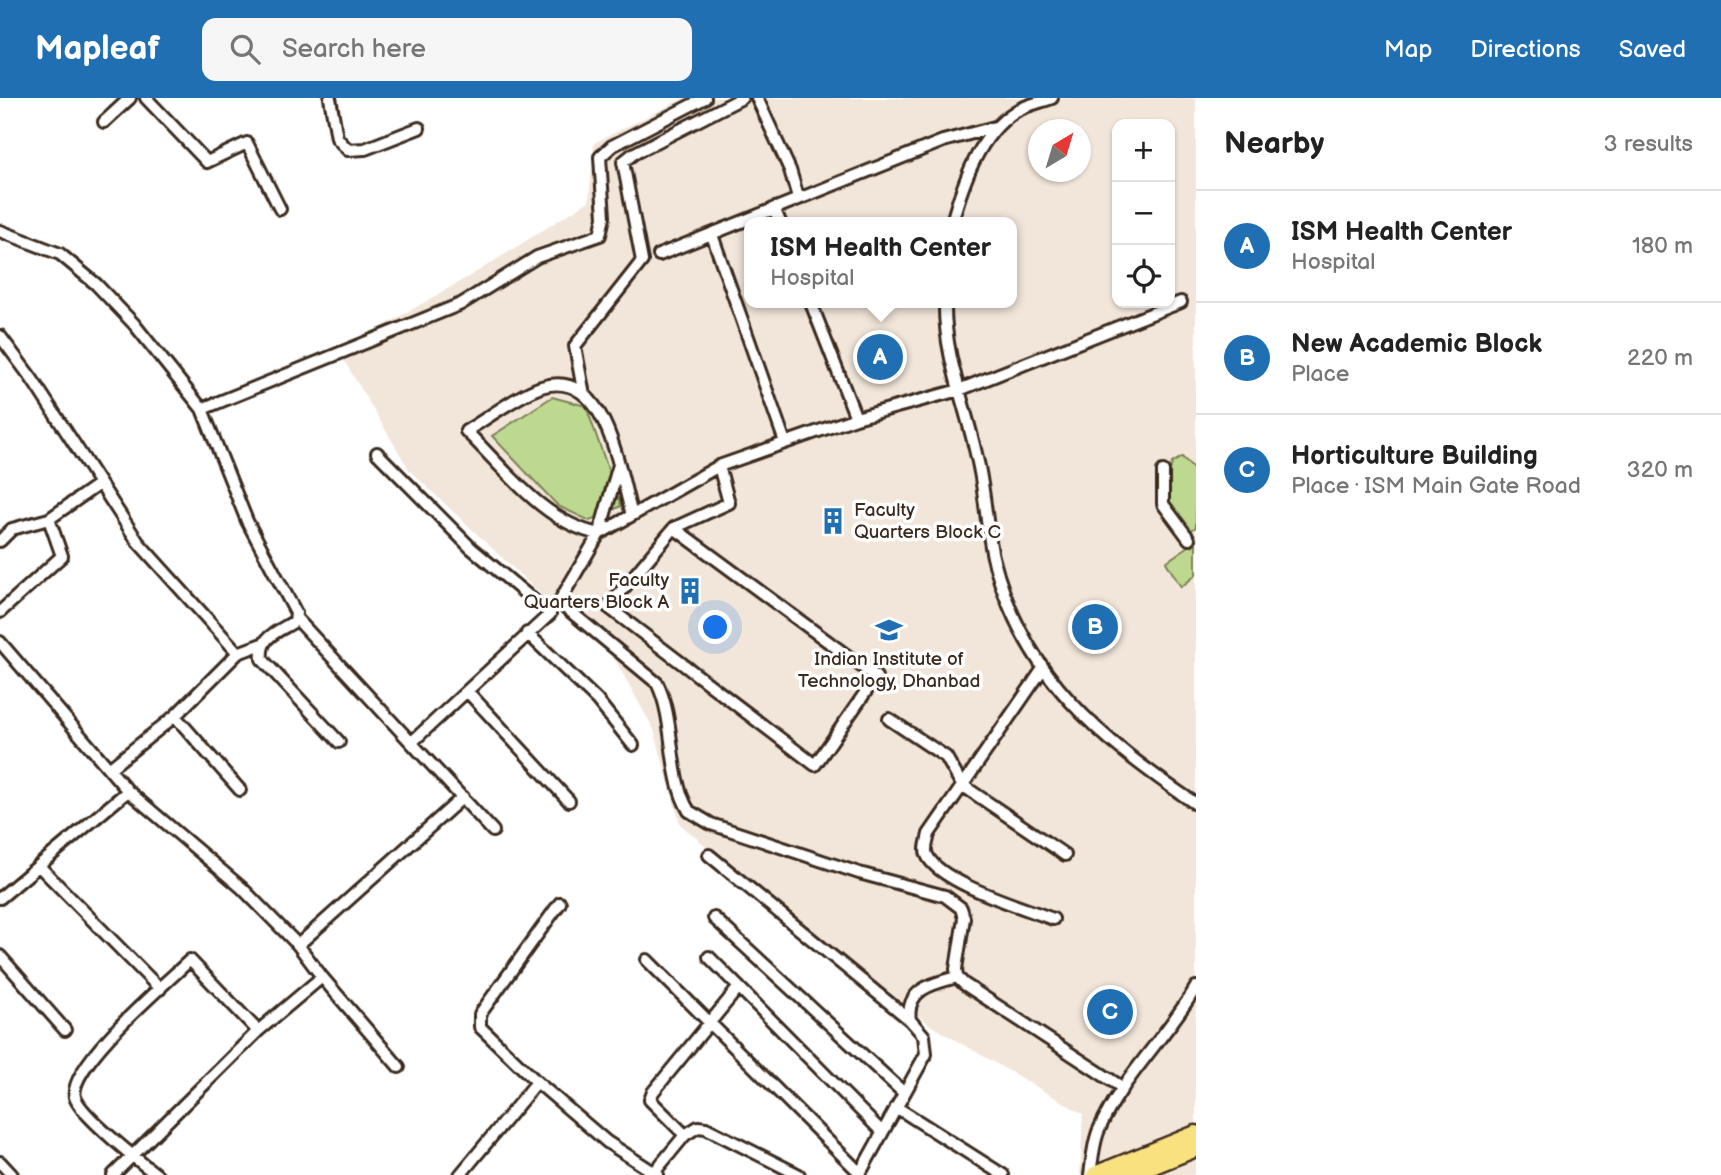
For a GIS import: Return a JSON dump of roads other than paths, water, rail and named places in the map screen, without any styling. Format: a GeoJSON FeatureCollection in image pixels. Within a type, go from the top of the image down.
{"type":"FeatureCollection","features":[{"type":"Feature","properties":{"kind":"highway"},"geometry":{"type":"LineString","coordinates":[[1095,1175],[1196,1134]]}},
{"type":"Feature","properties":{"kind":"highway"},"geometry":{"type":"LineString","coordinates":[[1129,1175],[1196,1148]]}},
{"type":"Feature","properties":{"kind":"street"},"geometry":{"type":"LineString","coordinates":[[104,122],[130,98]]}},
{"type":"Feature","properties":{"kind":"street"},"geometry":{"type":"LineString","coordinates":[[146,98],[208,162],[247,142],[280,209]]}},
{"type":"Feature","properties":{"kind":"street"},"geometry":{"type":"LineString","coordinates":[[330,98],[337,138],[348,150],[365,149],[419,128]]}},
{"type":"Feature","properties":{"kind":"street"},"geometry":{"type":"LineString","coordinates":[[202,409],[461,304],[537,257],[600,235],[604,217],[600,157],[612,146],[705,98]]}},
{"type":"Feature","properties":{"kind":"street"},"geometry":{"type":"LineString","coordinates":[[584,395],[575,346],[642,261],[623,162],[632,154],[743,98]]}},
{"type":"Feature","properties":{"kind":"street"},"geometry":{"type":"LineString","coordinates":[[757,98],[790,170],[798,197]]}},
{"type":"Feature","properties":{"kind":"street"},"geometry":{"type":"LineString","coordinates":[[753,217],[943,141],[995,127],[1018,110],[1052,98]]}},
{"type":"Feature","properties":{"kind":"street"},"geometry":{"type":"LineString","coordinates":[[953,217],[963,181],[995,127]]}},
{"type":"Feature","properties":{"kind":"street"},"geometry":{"type":"LineString","coordinates":[[774,208],[778,217]]}},
{"type":"Feature","properties":{"kind":"street"},"geometry":{"type":"LineString","coordinates":[[659,255],[744,221]]}},
{"type":"Feature","properties":{"kind":"street"},"geometry":{"type":"LineString","coordinates":[[0,231],[60,254],[96,284],[134,324],[202,409],[247,521],[296,618],[493,831]]}},
{"type":"Feature","properties":{"kind":"street"},"geometry":{"type":"LineString","coordinates":[[712,235],[785,442]]}},
{"type":"Feature","properties":{"kind":"street"},"geometry":{"type":"LineString","coordinates":[[632,515],[606,421],[593,400],[584,395],[564,385],[541,387],[466,431],[554,516],[579,530],[599,534],[719,467],[856,418],[959,390],[1181,302]]}},
{"type":"Feature","properties":{"kind":"street"},"geometry":{"type":"LineString","coordinates":[[813,308],[856,418]]}},
{"type":"Feature","properties":{"kind":"street"},"geometry":{"type":"LineString","coordinates":[[944,308],[947,349],[977,456],[993,557],[1016,621],[1042,670],[1064,696],[1143,768],[1196,804]]}},
{"type":"Feature","properties":{"kind":"street"},"geometry":{"type":"LineString","coordinates":[[0,336],[32,379],[138,542],[238,653]]}},
{"type":"Feature","properties":{"kind":"street"},"geometry":{"type":"LineString","coordinates":[[377,453],[471,548],[550,614],[412,742]]}},
{"type":"Feature","properties":{"kind":"street"},"geometry":{"type":"LineString","coordinates":[[674,528],[876,677],[816,765],[608,607],[674,528],[729,503],[719,467]]}},
{"type":"Feature","properties":{"kind":"street"},"geometry":{"type":"LineString","coordinates":[[618,468],[599,534],[559,601],[657,683],[664,700],[672,747],[689,811],[701,820],[724,829],[859,873],[945,896],[961,908],[964,918],[957,977]]}},
{"type":"Feature","properties":{"kind":"street"},"geometry":{"type":"LineString","coordinates":[[1163,471],[1163,504],[1189,539]]}},
{"type":"Feature","properties":{"kind":"street"},"geometry":{"type":"LineString","coordinates":[[0,541],[12,529],[49,519],[99,484]]}},
{"type":"Feature","properties":{"kind":"street"},"geometry":{"type":"LineString","coordinates":[[0,612],[62,556],[49,519]]}},
{"type":"Feature","properties":{"kind":"street"},"geometry":{"type":"LineString","coordinates":[[109,769],[175,716],[238,653],[262,644],[268,636],[296,618]]}},
{"type":"Feature","properties":{"kind":"street"},"geometry":{"type":"LineString","coordinates":[[527,633],[597,700],[632,745]]}},
{"type":"Feature","properties":{"kind":"street"},"geometry":{"type":"LineString","coordinates":[[0,642],[128,791],[242,888],[298,945],[399,1067]]}},
{"type":"Feature","properties":{"kind":"street"},"geometry":{"type":"LineString","coordinates":[[262,644],[265,666],[339,742]]}},
{"type":"Feature","properties":{"kind":"street"},"geometry":{"type":"LineString","coordinates":[[1042,670],[929,834],[927,856],[967,887],[1053,919]]}},
{"type":"Feature","properties":{"kind":"street"},"geometry":{"type":"LineString","coordinates":[[467,691],[569,801]]}},
{"type":"Feature","properties":{"kind":"street"},"geometry":{"type":"LineString","coordinates":[[175,716],[240,790]]}},
{"type":"Feature","properties":{"kind":"street"},"geometry":{"type":"LineString","coordinates":[[889,719],[946,757],[962,785],[1065,855]]}},
{"type":"Feature","properties":{"kind":"street"},"geometry":{"type":"LineString","coordinates":[[0,898],[128,791]]}},
{"type":"Feature","properties":{"kind":"street"},"geometry":{"type":"LineString","coordinates":[[298,945],[463,797]]}},
{"type":"Feature","properties":{"kind":"street"},"geometry":{"type":"LineString","coordinates":[[647,960],[859,1174],[927,1046],[924,1036],[910,1020],[709,855]]}},
{"type":"Feature","properties":{"kind":"street"},"geometry":{"type":"LineString","coordinates":[[39,866],[160,989]]}},
{"type":"Feature","properties":{"kind":"street"},"geometry":{"type":"LineString","coordinates":[[560,903],[480,1014],[479,1021],[491,1041],[607,1142],[655,1174],[685,1135],[698,1127],[706,1128],[799,1175]]}},
{"type":"Feature","properties":{"kind":"street"},"geometry":{"type":"LineString","coordinates":[[714,918],[904,1093]]}},
{"type":"Feature","properties":{"kind":"street"},"geometry":{"type":"LineString","coordinates":[[0,956],[65,1030]]}},
{"type":"Feature","properties":{"kind":"street"},"geometry":{"type":"LineString","coordinates":[[709,957],[882,1132]]}},
{"type":"Feature","properties":{"kind":"street"},"geometry":{"type":"LineString","coordinates":[[156,1175],[80,1107],[74,1086],[80,1071],[114,1032],[190,960],[258,1031]]}},
{"type":"Feature","properties":{"kind":"street"},"geometry":{"type":"LineString","coordinates":[[114,1175],[131,1155],[258,1031],[322,977]]}},
{"type":"Feature","properties":{"kind":"street"},"geometry":{"type":"LineString","coordinates":[[910,1020],[911,1000],[920,990],[957,977]]}},
{"type":"Feature","properties":{"kind":"street"},"geometry":{"type":"LineString","coordinates":[[957,977],[986,999],[1123,1088]]}},
{"type":"Feature","properties":{"kind":"street"},"geometry":{"type":"LineString","coordinates":[[685,1135],[650,1100],[653,1092],[739,987]]}},
{"type":"Feature","properties":{"kind":"street"},"geometry":{"type":"LineString","coordinates":[[1090,1175],[1098,1132],[1123,1088],[1196,987]]}},
{"type":"Feature","properties":{"kind":"street"},"geometry":{"type":"LineString","coordinates":[[460,1175],[537,1082]]}},
{"type":"Feature","properties":{"kind":"street"},"geometry":{"type":"LineString","coordinates":[[896,1107],[1003,1175]]}},
{"type":"Feature","properties":{"kind":"street"},"geometry":{"type":"LineString","coordinates":[[0,1162],[12,1175]]}},
{"type":"Feature","properties":{"kind":"place","name":"ISM Health Center"},"geometry":{"type":"Point","coordinates":[880,357]}},
{"type":"Feature","properties":{"kind":"place","name":"Faculty Quarters Block C"},"geometry":{"type":"Point","coordinates":[833,521]}},
{"type":"Feature","properties":{"kind":"place","name":"Faculty Quarters Block A"},"geometry":{"type":"Point","coordinates":[690,591]}},
{"type":"Feature","properties":{"kind":"place","name":"New Academic Block"},"geometry":{"type":"Point","coordinates":[1095,627]}},
{"type":"Feature","properties":{"kind":"place","name":"Indian Institute of Technology, Dhanbad"},"geometry":{"type":"Point","coordinates":[889,630]}},
{"type":"Feature","properties":{"kind":"place","name":"Horticulture Building"},"geometry":{"type":"Point","coordinates":[1110,1012]}}]}
